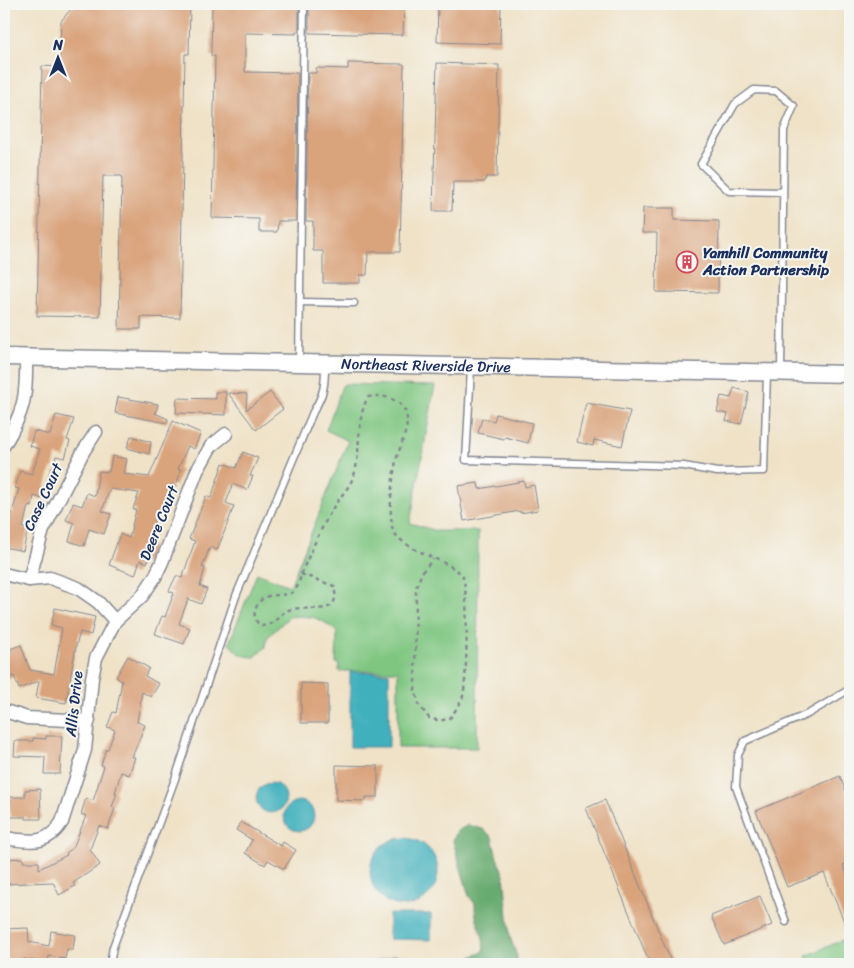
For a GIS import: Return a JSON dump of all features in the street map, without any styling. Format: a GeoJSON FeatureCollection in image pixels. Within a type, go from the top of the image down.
{"type":"FeatureCollection","features":[{"type":"Feature","properties":{"kind":"street","name":"Northeast Riverside Drive"},"geometry":{"type":"LineString","coordinates":[[4,358],[850,374]]}},
{"type":"Feature","properties":{"kind":"street"},"geometry":{"type":"LineString","coordinates":[[4,445],[16,425],[24,404],[27,387],[26,358]]}},
{"type":"Feature","properties":{"kind":"street","name":"Case Court"},"geometry":{"type":"LineString","coordinates":[[29,580],[43,530],[83,452],[96,432]]}},
{"type":"Feature","properties":{"kind":"street","name":"Deere Court"},"geometry":{"type":"LineString","coordinates":[[115,621],[142,596],[154,577],[162,562],[197,471],[212,446],[226,434]]}},
{"type":"Feature","properties":{"kind":"street"},"geometry":{"type":"LineString","coordinates":[[4,574],[29,580],[50,578],[78,588],[98,602],[115,621]]}},
{"type":"Feature","properties":{"kind":"street","name":"Allis Drive"},"geometry":{"type":"LineString","coordinates":[[4,838],[34,842],[42,840],[57,831],[62,822],[85,750],[92,678],[96,658],[115,621]]}},
{"type":"Feature","properties":{"kind":"street"},"geometry":{"type":"LineString","coordinates":[[8,712],[27,718],[89,722]]}},
{"type":"Feature","properties":{"kind":"lane"},"geometry":{"type":"LineString","coordinates":[[299,364],[304,4]]}},
{"type":"Feature","properties":{"kind":"lane"},"geometry":{"type":"LineString","coordinates":[[471,367],[466,460],[684,466],[716,472],[764,471],[774,373],[784,192],[784,130],[794,106],[776,91],[754,90],[736,104],[701,164],[729,191],[784,192]]}},
{"type":"Feature","properties":{"kind":"lane"},"geometry":{"type":"LineString","coordinates":[[300,302],[354,303]]}},
{"type":"Feature","properties":{"kind":"lane"},"geometry":{"type":"LineString","coordinates":[[110,964],[113,947],[175,779],[236,596],[313,412],[325,388],[325,364]]}},
{"type":"Feature","properties":{"kind":"lane"},"geometry":{"type":"LineString","coordinates":[[786,922],[736,788],[738,755],[745,741],[808,714],[850,689]]}},
{"type":"Feature","properties":{"kind":"path"},"geometry":{"type":"LineString","coordinates":[[301,574],[334,586],[336,594],[332,604],[328,608],[322,609],[306,607],[287,611],[270,625],[260,626],[256,621],[254,613],[258,602],[268,596],[293,592],[298,586],[301,574],[315,539],[334,505],[350,485],[355,471],[363,407],[368,397],[391,398],[403,405],[407,415],[406,430],[396,460],[391,498],[392,528],[398,538],[456,570],[464,577],[467,678],[463,698],[450,718],[440,721],[429,718],[419,704],[415,689],[416,588],[422,572],[433,559]]}},
{"type":"Feature","properties":{"kind":"green space"},"geometry":{"type":"Polygon","coordinates":[[[344,384],[435,386],[410,523],[437,531],[478,531],[477,748],[398,748],[398,671],[339,671],[339,664],[336,663],[337,633],[321,620],[303,616],[289,617],[267,638],[266,647],[255,657],[240,654],[229,643],[257,573],[290,586],[348,441],[326,430],[344,384]]]}},
{"type":"Feature","properties":{"kind":"green space"},"geometry":{"type":"Polygon","coordinates":[[[468,825],[483,829],[492,837],[497,858],[504,875],[510,937],[517,956],[517,964],[455,964],[483,952],[484,946],[476,918],[475,904],[469,896],[453,841],[457,831],[468,825]]]}},
{"type":"Feature","properties":{"kind":"green space"},"geometry":{"type":"Polygon","coordinates":[[[849,937],[850,964],[809,964],[806,956],[849,937]]]}},
{"type":"Feature","properties":{"kind":"green space"},"geometry":{"type":"Polygon","coordinates":[[[394,955],[408,957],[449,964],[370,964],[394,955]]]}},
{"type":"Feature","properties":{"kind":"water"},"geometry":{"type":"Polygon","coordinates":[[[350,672],[389,673],[389,747],[350,747],[350,672]]]}},
{"type":"Feature","properties":{"kind":"water"},"geometry":{"type":"Polygon","coordinates":[[[271,783],[282,787],[286,798],[282,809],[271,813],[260,809],[256,798],[260,787],[271,783]]]}},
{"type":"Feature","properties":{"kind":"water"},"geometry":{"type":"Polygon","coordinates":[[[299,801],[310,805],[314,816],[310,827],[299,831],[288,827],[284,816],[288,805],[299,801]]]}},
{"type":"Feature","properties":{"kind":"water"},"geometry":{"type":"Polygon","coordinates":[[[397,838],[411,838],[423,843],[433,853],[438,865],[438,879],[433,891],[423,901],[411,906],[397,906],[385,901],[375,891],[370,879],[370,865],[375,853],[385,843],[397,838]]]}},
{"type":"Feature","properties":{"kind":"water"},"geometry":{"type":"Polygon","coordinates":[[[389,914],[431,914],[431,940],[389,939],[389,914]]]}},
{"type":"Feature","properties":{"kind":"building"},"geometry":{"type":"Polygon","coordinates":[[[75,4],[190,4],[189,54],[185,54],[180,318],[141,317],[141,329],[119,329],[122,176],[103,176],[100,317],[37,316],[42,66],[59,67],[61,21],[75,4]]]}},
{"type":"Feature","properties":{"kind":"building"},"geometry":{"type":"Polygon","coordinates":[[[212,4],[299,4],[299,32],[296,32],[296,34],[245,33],[245,72],[298,73],[296,221],[278,221],[277,232],[259,232],[259,219],[212,218],[215,56],[211,56],[212,4]]]}},
{"type":"Feature","properties":{"kind":"building"},"geometry":{"type":"Polygon","coordinates":[[[309,4],[404,4],[403,35],[309,33],[309,4]]]}},
{"type":"Feature","properties":{"kind":"building"},"geometry":{"type":"Polygon","coordinates":[[[438,4],[501,4],[500,44],[437,42],[438,4]]]}},
{"type":"Feature","properties":{"kind":"building"},"geometry":{"type":"Polygon","coordinates":[[[348,63],[404,64],[400,252],[368,252],[367,275],[360,275],[360,283],[323,283],[323,251],[313,251],[313,221],[306,221],[308,73],[316,73],[316,68],[348,69],[348,63]]]}},
{"type":"Feature","properties":{"kind":"building"},"geometry":{"type":"Polygon","coordinates":[[[437,63],[499,65],[497,177],[486,177],[485,182],[453,182],[452,211],[433,211],[437,63]]]}},
{"type":"Feature","properties":{"kind":"building","name":"Yamhill Community Action Partnership"},"geometry":{"type":"Polygon","coordinates":[[[643,208],[674,208],[674,220],[719,221],[718,293],[656,292],[657,233],[642,233],[643,208]]]}},
{"type":"Feature","properties":{"kind":"building"},"geometry":{"type":"Polygon","coordinates":[[[734,388],[749,392],[741,424],[726,421],[728,414],[717,412],[721,396],[731,398],[734,388]]]}},
{"type":"Feature","properties":{"kind":"building"},"geometry":{"type":"Polygon","coordinates":[[[215,392],[226,392],[226,415],[176,413],[177,398],[216,399],[215,392]]]}},
{"type":"Feature","properties":{"kind":"building"},"geometry":{"type":"Polygon","coordinates":[[[270,392],[283,409],[256,430],[228,393],[247,394],[246,410],[270,392]]]}},
{"type":"Feature","properties":{"kind":"building"},"geometry":{"type":"Polygon","coordinates":[[[118,397],[158,404],[155,413],[168,419],[167,423],[115,413],[118,397]]]}},
{"type":"Feature","properties":{"kind":"building"},"geometry":{"type":"Polygon","coordinates":[[[586,403],[630,411],[622,446],[594,440],[593,446],[577,442],[586,403]]]}},
{"type":"Feature","properties":{"kind":"building"},"geometry":{"type":"Polygon","coordinates":[[[496,414],[532,423],[528,443],[478,433],[482,418],[494,421],[496,414]]]}},
{"type":"Feature","properties":{"kind":"building"},"geometry":{"type":"Polygon","coordinates":[[[56,415],[74,419],[67,440],[70,441],[65,458],[56,456],[42,499],[34,496],[32,507],[28,506],[23,528],[28,529],[23,551],[4,547],[4,519],[6,511],[12,513],[19,489],[15,488],[20,471],[32,474],[40,449],[30,446],[34,431],[50,435],[56,415]]]}},
{"type":"Feature","properties":{"kind":"building"},"geometry":{"type":"Polygon","coordinates":[[[173,421],[201,433],[194,449],[188,446],[178,469],[181,470],[176,486],[172,484],[164,503],[167,504],[161,520],[155,518],[148,545],[153,546],[147,563],[140,560],[135,575],[109,565],[120,534],[129,538],[136,510],[133,509],[139,493],[110,489],[102,511],[111,514],[104,534],[89,529],[84,546],[69,541],[74,523],[66,520],[73,503],[82,506],[87,493],[95,496],[99,471],[109,472],[112,456],[127,459],[124,474],[149,477],[173,421]]]}},
{"type":"Feature","properties":{"kind":"building"},"geometry":{"type":"Polygon","coordinates":[[[131,436],[151,442],[149,454],[127,448],[131,436]]]}},
{"type":"Feature","properties":{"kind":"building"},"geometry":{"type":"Polygon","coordinates":[[[243,452],[258,458],[250,476],[253,476],[247,490],[233,484],[226,503],[234,506],[217,550],[210,547],[202,567],[205,568],[200,586],[207,589],[201,604],[188,599],[179,624],[190,628],[184,644],[155,634],[162,616],[165,617],[174,593],[169,591],[176,576],[182,578],[195,541],[189,539],[206,496],[211,498],[223,463],[236,468],[243,452]]]}},
{"type":"Feature","properties":{"kind":"building"},"geometry":{"type":"Polygon","coordinates":[[[524,481],[525,487],[534,485],[538,510],[520,513],[520,511],[464,521],[458,486],[478,483],[479,489],[524,481]]]}},
{"type":"Feature","properties":{"kind":"building"},"geometry":{"type":"Polygon","coordinates":[[[55,608],[95,617],[91,635],[80,632],[66,703],[36,698],[39,681],[19,689],[14,676],[4,680],[4,651],[21,645],[30,670],[54,674],[62,628],[51,625],[55,608]]]}},
{"type":"Feature","properties":{"kind":"building"},"geometry":{"type":"Polygon","coordinates":[[[128,656],[149,668],[145,676],[159,684],[151,697],[142,692],[137,722],[145,725],[132,757],[135,757],[129,775],[121,772],[112,807],[115,808],[108,829],[99,826],[90,849],[100,865],[73,883],[75,886],[59,895],[53,882],[4,884],[4,859],[23,858],[23,862],[39,862],[39,869],[67,855],[66,853],[73,848],[86,816],[81,814],[86,798],[93,801],[104,766],[101,765],[115,730],[107,727],[113,712],[116,713],[122,681],[116,677],[128,656]]]}},
{"type":"Feature","properties":{"kind":"building"},"geometry":{"type":"Polygon","coordinates":[[[301,683],[328,684],[328,723],[301,723],[301,683]]]}},
{"type":"Feature","properties":{"kind":"building"},"geometry":{"type":"Polygon","coordinates":[[[46,736],[62,736],[60,774],[44,774],[45,757],[14,756],[15,741],[33,741],[33,738],[46,739],[46,736]]]}},
{"type":"Feature","properties":{"kind":"building"},"geometry":{"type":"Polygon","coordinates":[[[336,765],[378,766],[378,797],[366,797],[366,801],[336,800],[336,765]]]}},
{"type":"Feature","properties":{"kind":"building"},"geometry":{"type":"Polygon","coordinates":[[[840,776],[850,802],[850,862],[843,865],[850,882],[850,936],[824,873],[787,887],[756,811],[840,776]]]}},
{"type":"Feature","properties":{"kind":"building"},"geometry":{"type":"Polygon","coordinates":[[[40,789],[41,819],[10,817],[9,797],[25,797],[25,790],[40,789]]]}},
{"type":"Feature","properties":{"kind":"building"},"geometry":{"type":"Polygon","coordinates":[[[605,800],[672,964],[650,964],[586,808],[605,800]]]}},
{"type":"Feature","properties":{"kind":"building"},"geometry":{"type":"Polygon","coordinates":[[[241,822],[281,846],[283,842],[296,850],[284,869],[268,860],[265,865],[245,853],[252,840],[236,830],[241,822]]]}},
{"type":"Feature","properties":{"kind":"building"},"geometry":{"type":"Polygon","coordinates":[[[760,896],[772,925],[724,945],[711,916],[760,896]]]}},
{"type":"Feature","properties":{"kind":"building"},"geometry":{"type":"Polygon","coordinates":[[[28,928],[29,942],[49,946],[51,931],[75,935],[73,950],[67,949],[65,959],[49,956],[48,963],[24,959],[24,964],[5,964],[5,929],[28,928]]]}},
{"type":"Feature","properties":{"kind":"place","name":"Yamhill Community Action Partnership"},"geometry":{"type":"Point","coordinates":[687,262]}}]}
